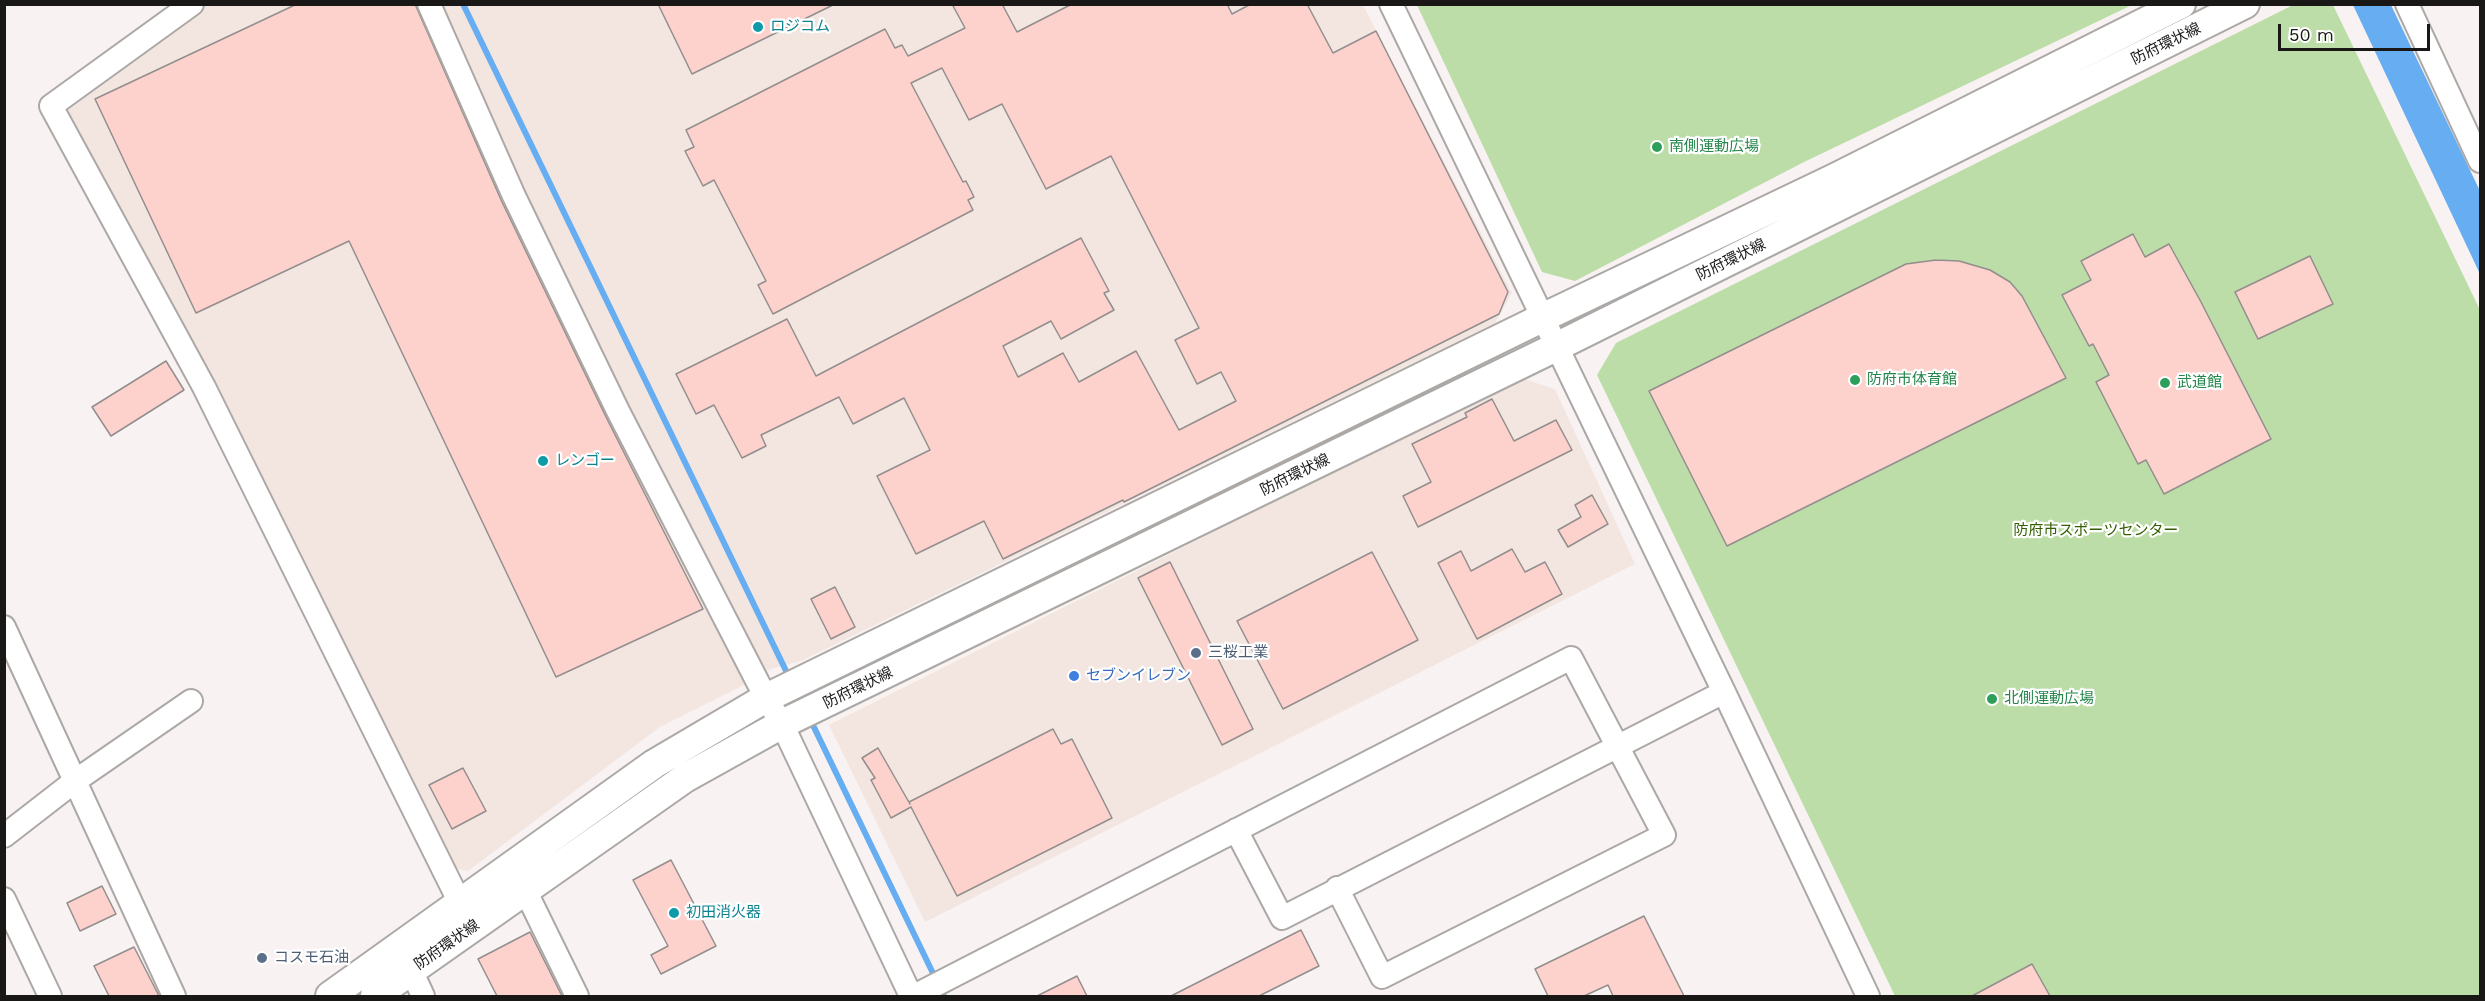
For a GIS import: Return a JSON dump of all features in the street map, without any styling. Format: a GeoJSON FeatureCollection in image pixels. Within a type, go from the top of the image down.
{"type":"FeatureCollection","features":[{"type":"Feature","properties":{"kind":"main road","name":"防府環状線"},"geometry":{"type":"LineString","coordinates":[[330,996],[654,764],[766,698],[1542,318],[1824,183],[2181,4]]}},
{"type":"Feature","properties":{"kind":"main road","name":"防府環状線"},"geometry":{"type":"LineString","coordinates":[[375,996],[684,778],[782,724],[1556,347],[2245,4]]}},
{"type":"Feature","properties":{"kind":"street"},"geometry":{"type":"LineString","coordinates":[[192,4],[51,106],[204,387],[460,903]]}},
{"type":"Feature","properties":{"kind":"street"},"geometry":{"type":"LineString","coordinates":[[429,4],[514,196],[613,400],[766,698],[782,724],[912,996],[1571,658],[1664,836],[1382,977],[1337,888]]}},
{"type":"Feature","properties":{"kind":"street"},"geometry":{"type":"LineString","coordinates":[[1391,4],[1724,692],[1868,996]]}},
{"type":"Feature","properties":{"kind":"street"},"geometry":{"type":"LineString","coordinates":[[2407,4],[2481,161]]}},
{"type":"Feature","properties":{"kind":"street"},"geometry":{"type":"LineString","coordinates":[[4,627],[174,996]]}},
{"type":"Feature","properties":{"kind":"street"},"geometry":{"type":"LineString","coordinates":[[1236,830],[1282,918],[1724,692]]}},
{"type":"Feature","properties":{"kind":"street"},"geometry":{"type":"LineString","coordinates":[[4,836],[75,781],[191,701]]}},
{"type":"Feature","properties":{"kind":"street"},"geometry":{"type":"LineString","coordinates":[[525,890],[577,996]]}},
{"type":"Feature","properties":{"kind":"street"},"geometry":{"type":"LineString","coordinates":[[4,899],[50,996]]}},
{"type":"Feature","properties":{"kind":"street"},"geometry":{"type":"LineString","coordinates":[[411,970],[423,996]]}},
{"type":"Feature","properties":{"kind":"shaded area"},"geometry":{"type":"Polygon","coordinates":[[[192,5],[1363,5],[1512,293],[1495,323],[801,661],[771,669],[660,727],[468,871],[451,868],[51,106],[192,5]]]}},
{"type":"Feature","properties":{"kind":"shaded area"},"geometry":{"type":"Polygon","coordinates":[[[1521,378],[1555,389],[1635,564],[925,922],[829,725],[1521,378]]]}},
{"type":"Feature","properties":{"kind":"green space","name":"南側運動広場"},"geometry":{"type":"Polygon","coordinates":[[[1417,5],[2132,5],[1802,163],[1575,281],[1542,272],[1417,5]]]}},
{"type":"Feature","properties":{"kind":"green space","name":"防府市スポーツセンター"},"geometry":{"type":"Polygon","coordinates":[[[2293,5],[2333,5],[2480,310],[2480,996],[1895,996],[1597,375],[1616,343],[2293,5]]]}},
{"type":"Feature","properties":{"kind":"water"},"geometry":{"type":"Polygon","coordinates":[[[2353,5],[2391,5],[2480,191],[2480,274],[2353,5]]]}},
{"type":"Feature","properties":{"kind":"building","name":"レンゴー"},"geometry":{"type":"Polygon","coordinates":[[[297,4],[415,4],[502,202],[606,417],[703,609],[556,677],[349,241],[196,313],[95,99],[297,4]]]}},
{"type":"Feature","properties":{"kind":"building"},"geometry":{"type":"Polygon","coordinates":[[[658,4],[835,4],[692,74],[658,4]]]}},
{"type":"Feature","properties":{"kind":"building"},"geometry":{"type":"Polygon","coordinates":[[[952,4],[1002,4],[1017,32],[1072,4],[1227,4],[1232,14],[1251,4],[1307,4],[1333,53],[1376,31],[1508,292],[1499,314],[1124,502],[1123,500],[1003,559],[984,521],[916,554],[877,476],[930,450],[904,398],[853,424],[839,397],[761,435],[766,446],[742,458],[714,405],[696,414],[676,374],[787,319],[816,376],[1081,238],[1109,291],[1104,293],[1114,310],[1061,339],[1051,321],[1003,346],[1018,377],[1063,353],[1079,382],[1136,351],[1179,430],[1236,401],[1221,372],[1197,384],[1175,340],[1199,328],[1111,156],[1046,189],[1002,104],[969,120],[942,68],[911,83],[963,182],[966,181],[974,197],[968,200],[973,210],[773,314],[758,285],[766,281],[714,180],[703,186],[685,151],[694,147],[686,130],[885,29],[895,48],[902,45],[908,56],[965,28],[952,4]]]}},
{"type":"Feature","properties":{"kind":"building"},"geometry":{"type":"Polygon","coordinates":[[[2133,234],[2145,257],[2169,244],[2271,439],[2164,494],[2146,460],[2138,464],[2096,382],[2109,375],[2093,344],[2089,346],[2062,295],[2091,280],[2081,261],[2133,234]]]}},
{"type":"Feature","properties":{"kind":"building"},"geometry":{"type":"Polygon","coordinates":[[[2310,256],[2333,304],[2258,339],[2235,292],[2310,256]]]}},
{"type":"Feature","properties":{"kind":"building"},"geometry":{"type":"Polygon","coordinates":[[[1936,260],[1959,261],[1990,270],[2010,282],[2022,296],[2066,378],[1727,546],[1649,391],[1906,264],[1936,260]]]}},
{"type":"Feature","properties":{"kind":"building"},"geometry":{"type":"Polygon","coordinates":[[[166,361],[184,390],[111,436],[92,407],[166,361]]]}},
{"type":"Feature","properties":{"kind":"building"},"geometry":{"type":"Polygon","coordinates":[[[1492,399],[1514,441],[1556,420],[1572,450],[1418,527],[1403,496],[1431,482],[1412,444],[1467,417],[1465,413],[1492,399]]]}},
{"type":"Feature","properties":{"kind":"building"},"geometry":{"type":"Polygon","coordinates":[[[1592,495],[1608,524],[1568,547],[1558,530],[1581,517],[1575,505],[1592,495]]]}},
{"type":"Feature","properties":{"kind":"building"},"geometry":{"type":"Polygon","coordinates":[[[1512,549],[1525,572],[1545,562],[1562,594],[1477,639],[1438,563],[1461,551],[1471,571],[1512,549]]]}},
{"type":"Feature","properties":{"kind":"building"},"geometry":{"type":"Polygon","coordinates":[[[1372,552],[1418,640],[1283,709],[1237,621],[1372,552]]]}},
{"type":"Feature","properties":{"kind":"building","name":"三桜工業"},"geometry":{"type":"Polygon","coordinates":[[[1170,562],[1253,729],[1222,745],[1138,578],[1170,562]]]}},
{"type":"Feature","properties":{"kind":"building"},"geometry":{"type":"Polygon","coordinates":[[[835,587],[855,627],[831,639],[811,599],[835,587]]]}},
{"type":"Feature","properties":{"kind":"building"},"geometry":{"type":"Polygon","coordinates":[[[1053,729],[1061,744],[1072,739],[1112,818],[957,896],[911,807],[891,818],[871,780],[875,778],[862,758],[878,748],[910,804],[909,802],[1053,729]]]}},
{"type":"Feature","properties":{"kind":"building"},"geometry":{"type":"Polygon","coordinates":[[[463,768],[486,811],[452,829],[429,785],[463,768]]]}},
{"type":"Feature","properties":{"kind":"building","name":"初田消火器"},"geometry":{"type":"Polygon","coordinates":[[[671,860],[716,946],[661,974],[651,955],[668,946],[633,880],[671,860]]]}},
{"type":"Feature","properties":{"kind":"building"},"geometry":{"type":"Polygon","coordinates":[[[102,886],[116,914],[80,931],[67,903],[102,886]]]}},
{"type":"Feature","properties":{"kind":"building"},"geometry":{"type":"Polygon","coordinates":[[[1644,916],[1684,996],[1613,996],[1608,985],[1584,996],[1548,996],[1535,969],[1644,916]]]}},
{"type":"Feature","properties":{"kind":"building"},"geometry":{"type":"Polygon","coordinates":[[[1301,930],[1319,966],[1259,996],[1171,996],[1301,930]]]}},
{"type":"Feature","properties":{"kind":"building"},"geometry":{"type":"Polygon","coordinates":[[[530,932],[562,996],[497,996],[478,959],[530,932]]]}},
{"type":"Feature","properties":{"kind":"building"},"geometry":{"type":"Polygon","coordinates":[[[134,947],[159,996],[109,996],[94,966],[134,947]]]}},
{"type":"Feature","properties":{"kind":"building"},"geometry":{"type":"Polygon","coordinates":[[[2032,964],[2050,996],[1972,996],[2032,964]]]}},
{"type":"Feature","properties":{"kind":"building"},"geometry":{"type":"Polygon","coordinates":[[[1077,976],[1087,996],[1037,996],[1077,976]]]}},
{"type":"Feature","properties":{"kind":"waterway"},"geometry":{"type":"LineString","coordinates":[[463,4],[789,677]]}},
{"type":"Feature","properties":{"kind":"waterway"},"geometry":{"type":"LineString","coordinates":[[810,719],[944,996]]}},
{"type":"Feature","properties":{"kind":"place","name":"ロジコム"},"geometry":{"type":"Point","coordinates":[758,27]}},
{"type":"Feature","properties":{"kind":"place","name":"南側運動広場"},"geometry":{"type":"Point","coordinates":[1657,147]}},
{"type":"Feature","properties":{"kind":"place","name":"防府市体育館"},"geometry":{"type":"Point","coordinates":[1855,380]}},
{"type":"Feature","properties":{"kind":"place","name":"武道館"},"geometry":{"type":"Point","coordinates":[2165,383]}},
{"type":"Feature","properties":{"kind":"place","name":"レンゴー"},"geometry":{"type":"Point","coordinates":[543,461]}},
{"type":"Feature","properties":{"kind":"place","name":"三桜工業"},"geometry":{"type":"Point","coordinates":[1196,653]}},
{"type":"Feature","properties":{"kind":"place","name":"セブンイレブン"},"geometry":{"type":"Point","coordinates":[1074,676]}},
{"type":"Feature","properties":{"kind":"place","name":"北側運動広場"},"geometry":{"type":"Point","coordinates":[1992,699]}},
{"type":"Feature","properties":{"kind":"place","name":"初田消火器"},"geometry":{"type":"Point","coordinates":[674,913]}},
{"type":"Feature","properties":{"kind":"place","name":"コスモ石油"},"geometry":{"type":"Point","coordinates":[262,958]}}]}
